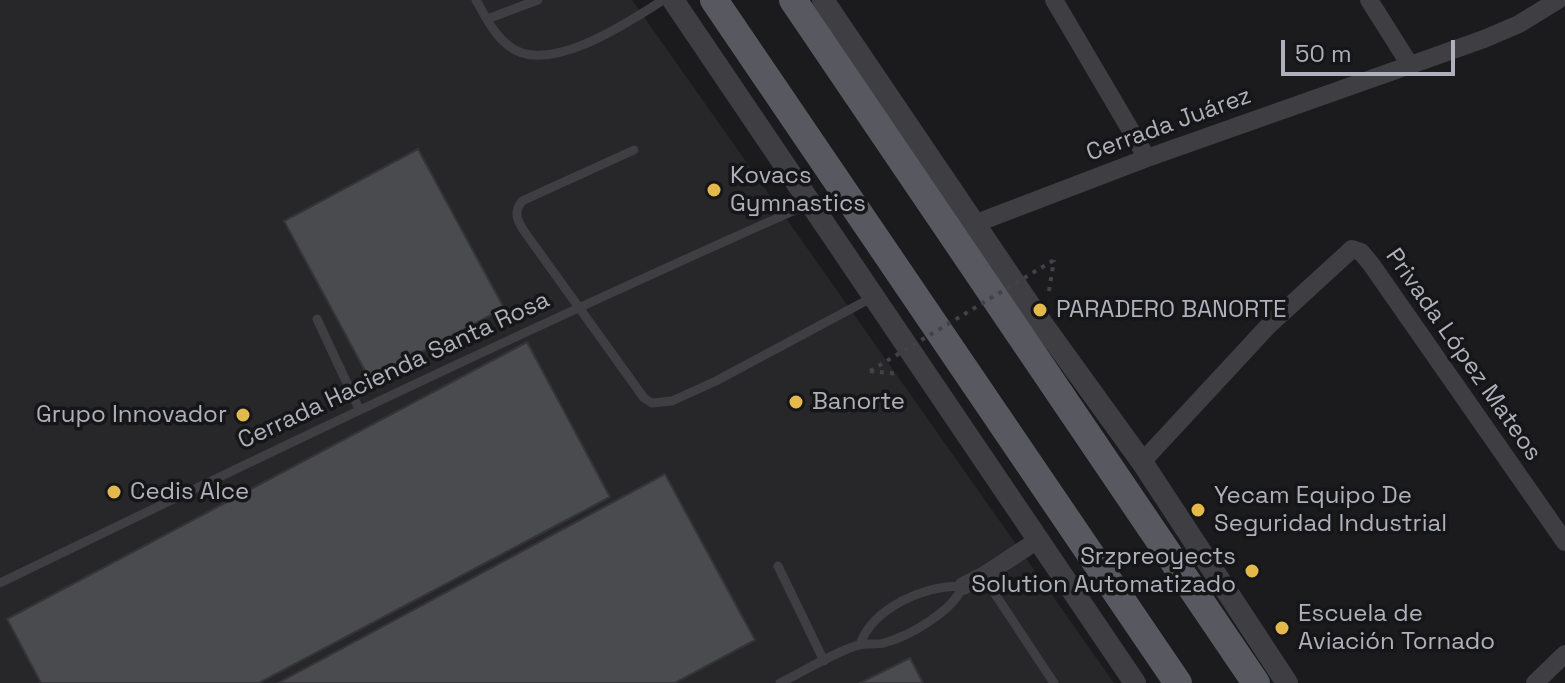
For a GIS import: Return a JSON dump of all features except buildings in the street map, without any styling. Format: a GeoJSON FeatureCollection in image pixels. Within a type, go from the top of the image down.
{"type":"FeatureCollection","features":[{"type":"Feature","properties":{"kind":"main road"},"geometry":{"type":"LineString","coordinates":[[714,0],[1178,683]]}},
{"type":"Feature","properties":{"kind":"main road"},"geometry":{"type":"LineString","coordinates":[[793,0],[1256,683]]}},
{"type":"Feature","properties":{"kind":"street"},"geometry":{"type":"LineString","coordinates":[[673,0],[1135,683]]}},
{"type":"Feature","properties":{"kind":"street"},"geometry":{"type":"LineString","coordinates":[[823,0],[974,224],[1142,462],[1287,683]]}},
{"type":"Feature","properties":{"kind":"street"},"geometry":{"type":"LineString","coordinates":[[1054,0],[1147,158]]}},
{"type":"Feature","properties":{"kind":"street"},"geometry":{"type":"LineString","coordinates":[[1369,0],[1410,65]]}},
{"type":"Feature","properties":{"kind":"street","name":"Cerrada Juárez"},"geometry":{"type":"LineString","coordinates":[[974,224],[1147,158],[1507,29],[1558,0]]}},
{"type":"Feature","properties":{"kind":"street","name":"Privada López Mateos"},"geometry":{"type":"LineString","coordinates":[[1142,462],[1270,324],[1352,249],[1366,258],[1565,542]]}},
{"type":"Feature","properties":{"kind":"street"},"geometry":{"type":"LineString","coordinates":[[963,586],[1038,540]]}},
{"type":"Feature","properties":{"kind":"street"},"geometry":{"type":"LineString","coordinates":[[1535,683],[1565,654]]}},
{"type":"Feature","properties":{"kind":"lane"},"geometry":{"type":"LineString","coordinates":[[476,0],[510,48],[524,54],[552,55],[576,47],[635,18],[663,0]]}},
{"type":"Feature","properties":{"kind":"lane"},"geometry":{"type":"LineString","coordinates":[[487,19],[538,0]]}},
{"type":"Feature","properties":{"kind":"lane"},"geometry":{"type":"LineString","coordinates":[[634,150],[534,194],[517,208],[518,221],[644,398],[659,403],[672,401],[716,381],[873,297]]}},
{"type":"Feature","properties":{"kind":"lane","name":"Cerrada Hacienda Santa Rosa"},"geometry":{"type":"LineString","coordinates":[[0,583],[579,305],[809,204]]}},
{"type":"Feature","properties":{"kind":"lane"},"geometry":{"type":"LineString","coordinates":[[317,319],[359,409]]}},
{"type":"Feature","properties":{"kind":"lane"},"geometry":{"type":"LineString","coordinates":[[778,566],[824,661]]}},
{"type":"Feature","properties":{"kind":"lane"},"geometry":{"type":"LineString","coordinates":[[983,576],[1054,683]]}},
{"type":"Feature","properties":{"kind":"lane"},"geometry":{"type":"LineString","coordinates":[[780,683],[860,644],[887,642],[920,626],[948,608],[958,598],[963,586],[937,587],[903,601],[865,630],[860,644]]}},
{"type":"Feature","properties":{"kind":"path"},"geometry":{"type":"LineString","coordinates":[[870,371],[1054,260]]}},
{"type":"Feature","properties":{"kind":"shaded area"},"geometry":{"type":"Polygon","coordinates":[[[0,0],[632,0],[1114,683],[0,683],[0,0]]]}},
{"type":"Feature","properties":{"kind":"place","name":"Kovacs Gymnastics"},"geometry":{"type":"Point","coordinates":[714,190]}},
{"type":"Feature","properties":{"kind":"place","name":"PARADERO BANORTE"},"geometry":{"type":"Point","coordinates":[1040,310]}},
{"type":"Feature","properties":{"kind":"place","name":"Banorte"},"geometry":{"type":"Point","coordinates":[796,402]}},
{"type":"Feature","properties":{"kind":"place","name":"Grupo Innovador"},"geometry":{"type":"Point","coordinates":[243,415]}},
{"type":"Feature","properties":{"kind":"place","name":"Cedis Alce"},"geometry":{"type":"Point","coordinates":[114,492]}},
{"type":"Feature","properties":{"kind":"place","name":"Yecam Equipo De Seguridad Industrial"},"geometry":{"type":"Point","coordinates":[1198,510]}},
{"type":"Feature","properties":{"kind":"place","name":"Srzpreoyects Solution Automatizado"},"geometry":{"type":"Point","coordinates":[1252,571]}},
{"type":"Feature","properties":{"kind":"place","name":"Escuela de Aviación Tornado"},"geometry":{"type":"Point","coordinates":[1282,628]}}]}
